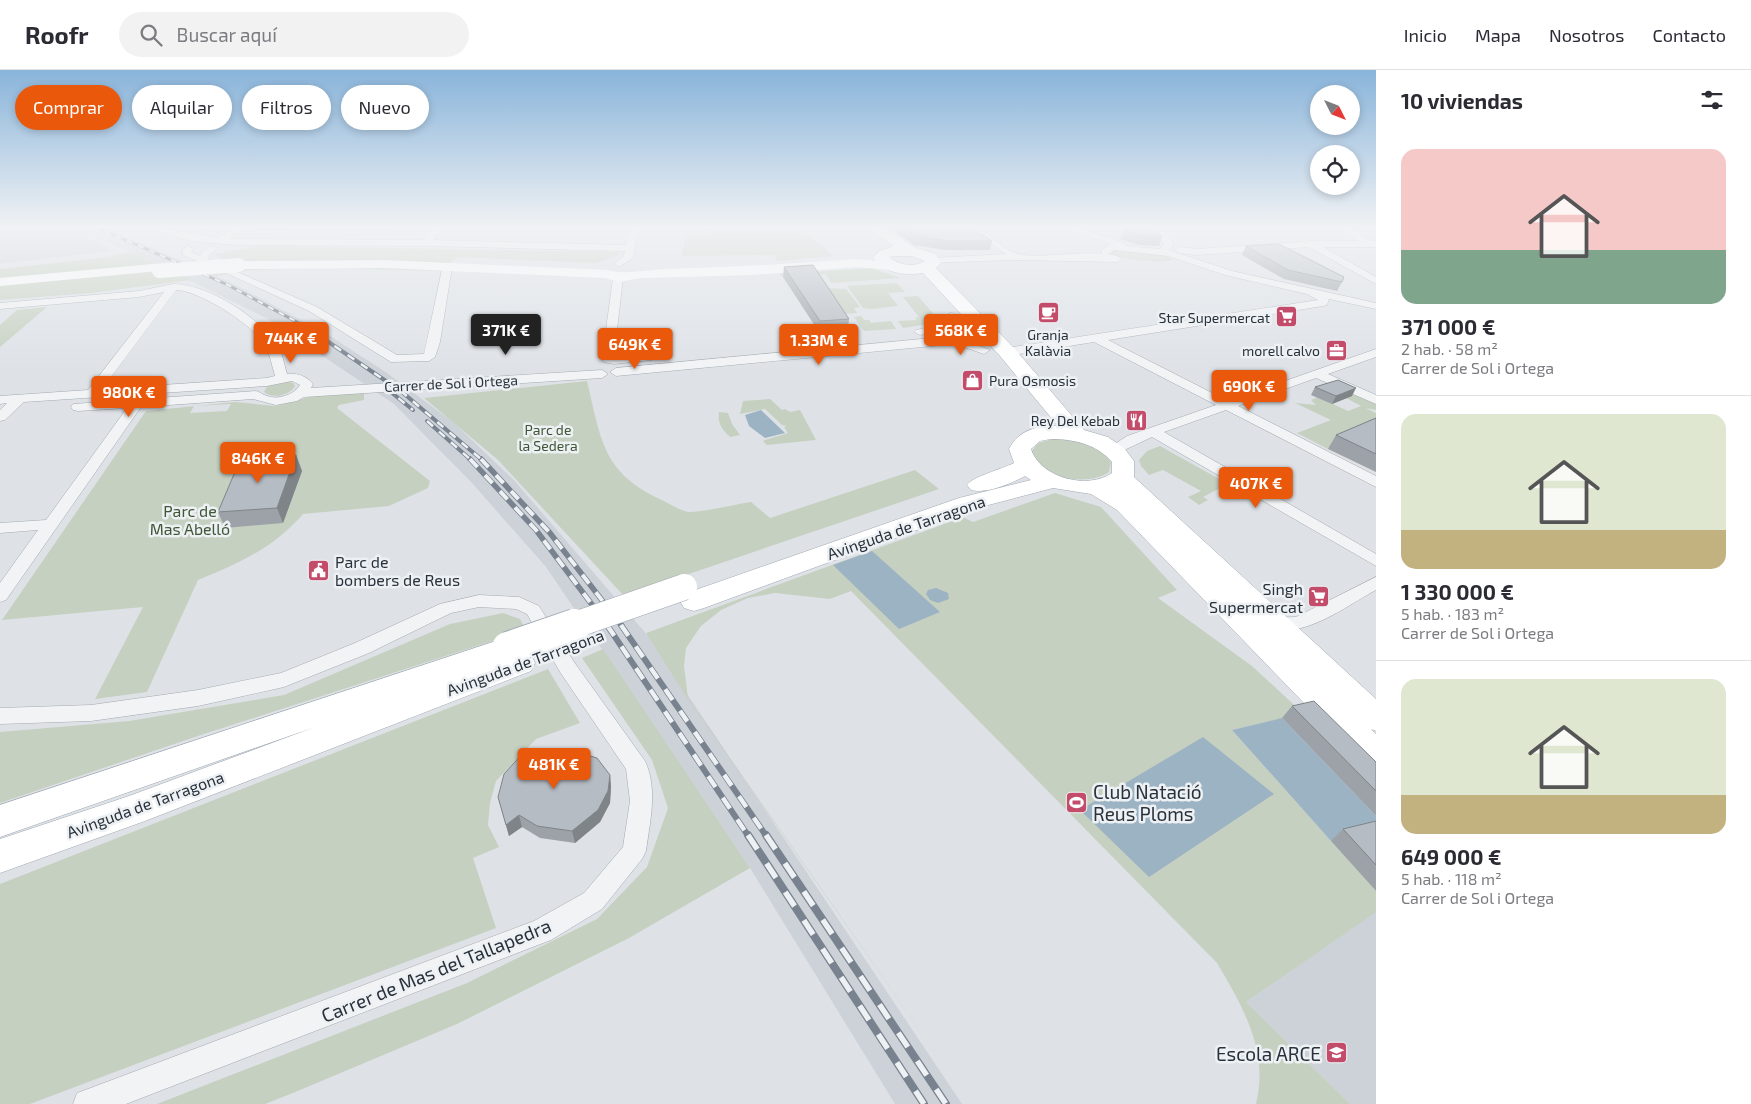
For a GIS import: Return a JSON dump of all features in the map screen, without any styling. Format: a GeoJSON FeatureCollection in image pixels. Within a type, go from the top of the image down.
{"type":"FeatureCollection","features":[{"type":"Feature","properties":{"kind":"main road"},"geometry":{"type":"LineString","coordinates":[[0,282],[101,274]]}},
{"type":"Feature","properties":{"kind":"main road"},"geometry":{"type":"LineString","coordinates":[[0,287],[118,274]]}},
{"type":"Feature","properties":{"kind":"main road"},"geometry":{"type":"LineString","coordinates":[[913,274],[984,350],[1037,415],[1038,434]]}},
{"type":"Feature","properties":{"kind":"main road"},"geometry":{"type":"LineString","coordinates":[[926,274],[986,330],[1076,434]]}},
{"type":"Feature","properties":{"kind":"main road"},"geometry":{"type":"LineString","coordinates":[[1376,718],[1274,623],[1124,492],[1096,487],[1075,486],[1054,481],[1027,465],[1021,457],[1020,446],[1025,440],[1038,434],[1056,432],[1076,434],[1096,440],[1113,450],[1124,464],[1124,492],[1376,754]]}},
{"type":"Feature","properties":{"kind":"main road","name":"Avinguda de Tarragona"},"geometry":{"type":"LineString","coordinates":[[0,821],[514,655],[689,594],[1007,476],[1027,465]]}},
{"type":"Feature","properties":{"kind":"main road","name":"Avinguda de Tarragona"},"geometry":{"type":"LineString","coordinates":[[689,594],[968,503],[1054,481]]}},
{"type":"Feature","properties":{"kind":"main road","name":"Avinguda de Tarragona"},"geometry":{"type":"LineString","coordinates":[[0,856],[132,810],[514,655]]}},
{"type":"Feature","properties":{"kind":"street"},"geometry":{"type":"LineString","coordinates":[[248,274],[313,309],[395,359],[428,357],[434,342],[446,274]]}},
{"type":"Feature","properties":{"kind":"street"},"geometry":{"type":"LineString","coordinates":[[609,363],[624,274]]}},
{"type":"Feature","properties":{"kind":"street"},"geometry":{"type":"LineString","coordinates":[[1235,274],[1376,306]]}},
{"type":"Feature","properties":{"kind":"street"},"geometry":{"type":"LineString","coordinates":[[1364,274],[1376,281]]}},
{"type":"Feature","properties":{"kind":"street"},"geometry":{"type":"LineString","coordinates":[[92,394],[173,286]]}},
{"type":"Feature","properties":{"kind":"street"},"geometry":{"type":"LineString","coordinates":[[0,306],[138,294],[173,286],[185,287],[222,302],[248,321],[271,344],[282,378]]}},
{"type":"Feature","properties":{"kind":"street"},"geometry":{"type":"LineString","coordinates":[[1006,352],[1324,303],[1325,300],[1322,296],[1310,291]]}},
{"type":"Feature","properties":{"kind":"street"},"geometry":{"type":"LineString","coordinates":[[0,318],[16,305]]}},
{"type":"Feature","properties":{"kind":"street","name":"Carrer de Sol i Ortega"},"geometry":{"type":"LineString","coordinates":[[304,388],[420,380],[449,374],[609,363],[817,345],[935,330],[949,324],[952,316]]}},
{"type":"Feature","properties":{"kind":"street"},"geometry":{"type":"LineString","coordinates":[[1097,339],[1224,406],[1376,482]]}},
{"type":"Feature","properties":{"kind":"street","name":"Carrer de Sol i Ortega"},"geometry":{"type":"LineString","coordinates":[[817,345],[929,341],[959,342],[984,350]]}},
{"type":"Feature","properties":{"kind":"street"},"geometry":{"type":"LineString","coordinates":[[1113,450],[1132,439],[1152,431],[1315,374],[1372,357]]}},
{"type":"Feature","properties":{"kind":"street","name":"Carrer de Sol i Ortega"},"geometry":{"type":"LineString","coordinates":[[304,388],[602,374],[590,368],[609,363]]}},
{"type":"Feature","properties":{"kind":"street"},"geometry":{"type":"LineString","coordinates":[[1315,374],[1376,400]]}},
{"type":"Feature","properties":{"kind":"street"},"geometry":{"type":"LineString","coordinates":[[282,378],[299,378],[304,388],[278,401],[260,399],[256,395],[1,410],[21,398],[267,382],[282,378]]}},
{"type":"Feature","properties":{"kind":"street"},"geometry":{"type":"LineString","coordinates":[[256,395],[255,391],[267,382]]}},
{"type":"Feature","properties":{"kind":"street"},"geometry":{"type":"LineString","coordinates":[[0,596],[137,403]]}},
{"type":"Feature","properties":{"kind":"street"},"geometry":{"type":"LineString","coordinates":[[1152,431],[1376,561]]}},
{"type":"Feature","properties":{"kind":"street"},"geometry":{"type":"LineString","coordinates":[[0,528],[52,524]]}},
{"type":"Feature","properties":{"kind":"street"},"geometry":{"type":"LineString","coordinates":[[1274,623],[1299,623],[1376,583]]}},
{"type":"Feature","properties":{"kind":"street","name":"Carrer de Mas del Tallapedra"},"geometry":{"type":"LineString","coordinates":[[0,716],[91,713],[198,698],[284,680],[362,648],[446,608],[479,601],[519,603],[533,610],[567,667],[637,767],[641,801],[634,850],[593,901],[542,931],[88,1104]]}},
{"type":"Feature","properties":{"kind":"shaded area"},"geometry":{"type":"Polygon","coordinates":[[[177,274],[212,274],[327,334],[387,373],[453,422],[513,479],[649,637],[962,1104],[895,1104],[750,868],[546,567],[472,483],[394,404],[268,319],[177,274]]]}},
{"type":"Feature","properties":{"kind":"shaded area","name":"Escola ARCE"},"geometry":{"type":"Polygon","coordinates":[[[1376,911],[1376,1104],[1350,1104],[1246,1002],[1376,911]]]}},
{"type":"Feature","properties":{"kind":"green space"},"geometry":{"type":"Polygon","coordinates":[[[0,274],[178,274],[191,280],[91,293],[0,300],[0,274]]]}},
{"type":"Feature","properties":{"kind":"green space"},"geometry":{"type":"Polygon","coordinates":[[[780,274],[822,274],[782,277],[780,274]]]}},
{"type":"Feature","properties":{"kind":"green space"},"geometry":{"type":"Polygon","coordinates":[[[826,274],[890,274],[901,278],[831,283],[826,274]]]}},
{"type":"Feature","properties":{"kind":"green space"},"geometry":{"type":"Polygon","coordinates":[[[897,283],[905,292],[888,293],[898,306],[871,309],[863,308],[847,286],[897,283]]]}},
{"type":"Feature","properties":{"kind":"green space"},"geometry":{"type":"Polygon","coordinates":[[[826,288],[846,289],[860,307],[854,308],[857,313],[845,314],[826,288]]]}},
{"type":"Feature","properties":{"kind":"green space"},"geometry":{"type":"Polygon","coordinates":[[[918,296],[938,319],[933,320],[936,323],[903,328],[898,321],[917,320],[915,318],[919,317],[903,297],[918,296]]]}},
{"type":"Feature","properties":{"kind":"green space"},"geometry":{"type":"Polygon","coordinates":[[[47,307],[0,347],[0,325],[17,310],[47,307]]]}},
{"type":"Feature","properties":{"kind":"green space"},"geometry":{"type":"Polygon","coordinates":[[[861,316],[864,320],[869,320],[871,323],[891,321],[896,329],[864,331],[854,317],[861,316]]]}},
{"type":"Feature","properties":{"kind":"green space"},"geometry":{"type":"Polygon","coordinates":[[[286,381],[293,383],[295,386],[285,394],[276,396],[264,392],[268,385],[286,381]]]}},
{"type":"Feature","properties":{"kind":"green space","name":"Parc de la Sedera"},"geometry":{"type":"Polygon","coordinates":[[[587,381],[601,437],[607,452],[616,466],[642,490],[683,511],[690,512],[751,502],[770,518],[915,470],[939,489],[624,596],[498,460],[424,398],[587,381]]]}},
{"type":"Feature","properties":{"kind":"green space","name":"Parc de Mas Abelló"},"geometry":{"type":"Polygon","coordinates":[[[364,391],[364,400],[339,405],[337,408],[430,481],[428,488],[389,506],[303,514],[292,526],[268,545],[227,568],[198,580],[147,692],[95,699],[143,607],[2,620],[146,411],[194,406],[190,413],[227,411],[231,404],[197,406],[235,402],[275,406],[309,397],[364,391]]]}},
{"type":"Feature","properties":{"kind":"green space"},"geometry":{"type":"Polygon","coordinates":[[[1355,394],[1376,404],[1376,410],[1366,408],[1376,413],[1376,428],[1328,449],[1297,433],[1331,420],[1295,403],[1316,405],[1311,400],[1318,397],[1348,411],[1361,406],[1346,398],[1355,394]]]}},
{"type":"Feature","properties":{"kind":"green space"},"geometry":{"type":"Polygon","coordinates":[[[770,399],[782,410],[785,409],[790,412],[800,410],[816,440],[767,445],[763,441],[788,433],[784,427],[787,426],[782,425],[765,409],[740,414],[743,401],[770,399]]]}},
{"type":"Feature","properties":{"kind":"green space"},"geometry":{"type":"Polygon","coordinates":[[[719,412],[728,413],[732,424],[740,435],[730,437],[722,429],[719,422],[719,412]]]}},
{"type":"Feature","properties":{"kind":"green space"},"geometry":{"type":"Polygon","coordinates":[[[1057,438],[1072,440],[1094,447],[1111,462],[1109,472],[1100,477],[1077,479],[1064,478],[1043,468],[1036,461],[1032,451],[1038,443],[1057,438]]]}},
{"type":"Feature","properties":{"kind":"green space"},"geometry":{"type":"Polygon","coordinates":[[[1160,446],[1228,484],[1203,497],[1208,500],[1199,505],[1188,497],[1201,491],[1163,470],[1149,475],[1141,466],[1139,460],[1147,451],[1160,446]]]}},
{"type":"Feature","properties":{"kind":"green space"},"geometry":{"type":"Polygon","coordinates":[[[1055,493],[1101,507],[1177,590],[1158,598],[1252,666],[1304,714],[1232,730],[1376,891],[1376,912],[1246,1002],[1350,1104],[1256,1104],[1259,1066],[1256,1048],[1244,1013],[1217,963],[851,591],[830,599],[775,593],[748,598],[721,610],[701,626],[686,648],[684,666],[688,698],[953,1077],[687,698],[646,633],[958,519],[965,518],[973,522],[1055,493]]]}},
{"type":"Feature","properties":{"kind":"green space"},"geometry":{"type":"Polygon","coordinates":[[[503,613],[520,619],[526,630],[201,735],[0,803],[0,732],[129,721],[284,695],[450,624],[503,613]]]}},
{"type":"Feature","properties":{"kind":"green space"},"geometry":{"type":"Polygon","coordinates":[[[603,649],[750,868],[629,938],[457,1024],[293,1093],[265,1104],[157,1104],[467,983],[597,919],[647,867],[668,808],[652,760],[582,658],[603,649]]]}},
{"type":"Feature","properties":{"kind":"green space"},"geometry":{"type":"Polygon","coordinates":[[[548,669],[580,723],[536,739],[496,781],[490,803],[488,825],[499,847],[473,858],[496,928],[30,1104],[0,1104],[0,884],[548,669]]]}},
{"type":"Feature","properties":{"kind":"water"},"geometry":{"type":"Polygon","coordinates":[[[761,410],[785,433],[765,438],[749,426],[745,415],[761,410]]]}},
{"type":"Feature","properties":{"kind":"water"},"geometry":{"type":"Polygon","coordinates":[[[872,551],[940,612],[899,629],[833,565],[872,551]]]}},
{"type":"Feature","properties":{"kind":"water"},"geometry":{"type":"Polygon","coordinates":[[[936,588],[948,593],[949,599],[938,603],[930,600],[926,594],[928,590],[936,588]]]}},
{"type":"Feature","properties":{"kind":"water"},"geometry":{"type":"Polygon","coordinates":[[[1282,718],[1376,816],[1376,830],[1331,841],[1232,730],[1282,718]]]}},
{"type":"Feature","properties":{"kind":"water"},"geometry":{"type":"Polygon","coordinates":[[[1203,737],[1274,794],[1149,877],[1080,810],[1203,737]]]}},
{"type":"Feature","properties":{"kind":"building"},"geometry":{"type":"Polygon","coordinates":[[[789,274],[819,274],[849,319],[820,321],[789,274]]]}},
{"type":"Feature","properties":{"kind":"building"},"geometry":{"type":"Polygon","coordinates":[[[1307,274],[1339,274],[1344,277],[1342,282],[1307,274]]]}},
{"type":"Feature","properties":{"kind":"building"},"geometry":{"type":"Polygon","coordinates":[[[1338,380],[1356,388],[1336,396],[1315,387],[1338,380]]]}},
{"type":"Feature","properties":{"kind":"building"},"geometry":{"type":"Polygon","coordinates":[[[1376,418],[1376,454],[1336,435],[1376,418]]]}},
{"type":"Feature","properties":{"kind":"building"},"geometry":{"type":"Polygon","coordinates":[[[296,455],[277,508],[218,512],[240,460],[296,455]]]}},
{"type":"Feature","properties":{"kind":"building"},"geometry":{"type":"Polygon","coordinates":[[[1314,701],[1376,762],[1376,791],[1292,706],[1314,701]]]}},
{"type":"Feature","properties":{"kind":"building"},"geometry":{"type":"Polygon","coordinates":[[[574,751],[597,758],[610,775],[608,791],[598,810],[572,831],[537,826],[519,815],[506,825],[498,797],[504,774],[523,753],[534,761],[551,752],[574,751]]]}},
{"type":"Feature","properties":{"kind":"building"},"geometry":{"type":"Polygon","coordinates":[[[1376,821],[1376,865],[1343,829],[1376,821]]]}},
{"type":"Feature","properties":{"kind":"railway"},"geometry":{"type":"LineString","coordinates":[[204,274],[228,285],[310,329]]}},
{"type":"Feature","properties":{"kind":"railway"},"geometry":{"type":"LineString","coordinates":[[308,328],[402,392],[482,460]]}},
{"type":"Feature","properties":{"kind":"railway"},"geometry":{"type":"LineString","coordinates":[[386,388],[413,410]]}},
{"type":"Feature","properties":{"kind":"railway"},"geometry":{"type":"LineString","coordinates":[[427,421],[471,460]]}},
{"type":"Feature","properties":{"kind":"railway"},"geometry":{"type":"LineString","coordinates":[[471,460],[536,530],[608,626]]}},
{"type":"Feature","properties":{"kind":"railway"},"geometry":{"type":"LineString","coordinates":[[482,460],[550,533],[622,626]]}},
{"type":"Feature","properties":{"kind":"railway"},"geometry":{"type":"LineString","coordinates":[[607,625],[749,837]]}},
{"type":"Feature","properties":{"kind":"railway"},"geometry":{"type":"LineString","coordinates":[[621,625],[767,837]]}},
{"type":"Feature","properties":{"kind":"railway"},"geometry":{"type":"LineString","coordinates":[[748,835],[924,1104]]}},
{"type":"Feature","properties":{"kind":"railway"},"geometry":{"type":"LineString","coordinates":[[766,835],[946,1104]]}},
{"type":"Feature","properties":{"kind":"place","name":"Granja Kalàvia"},"geometry":{"type":"Point","coordinates":[1048,312]}},
{"type":"Feature","properties":{"kind":"place","name":"Star Supermercat"},"geometry":{"type":"Point","coordinates":[1286,317]}},
{"type":"Feature","properties":{"kind":"place","name":"morell calvo"},"geometry":{"type":"Point","coordinates":[1336,350]}},
{"type":"Feature","properties":{"kind":"place","name":"Pura Osmosis"},"geometry":{"type":"Point","coordinates":[973,380]}},
{"type":"Feature","properties":{"kind":"place","name":"Rey Del Kebab"},"geometry":{"type":"Point","coordinates":[1136,420]}},
{"type":"Feature","properties":{"kind":"place","name":"Parc de bombers de Reus"},"geometry":{"type":"Point","coordinates":[319,570]}},
{"type":"Feature","properties":{"kind":"place","name":"Singh Supermercat"},"geometry":{"type":"Point","coordinates":[1319,597]}},
{"type":"Feature","properties":{"kind":"place","name":"Club Natació Reus Ploms"},"geometry":{"type":"Point","coordinates":[1077,802]}},
{"type":"Feature","properties":{"kind":"place","name":"Escola ARCE"},"geometry":{"type":"Point","coordinates":[1337,1053]}}]}
